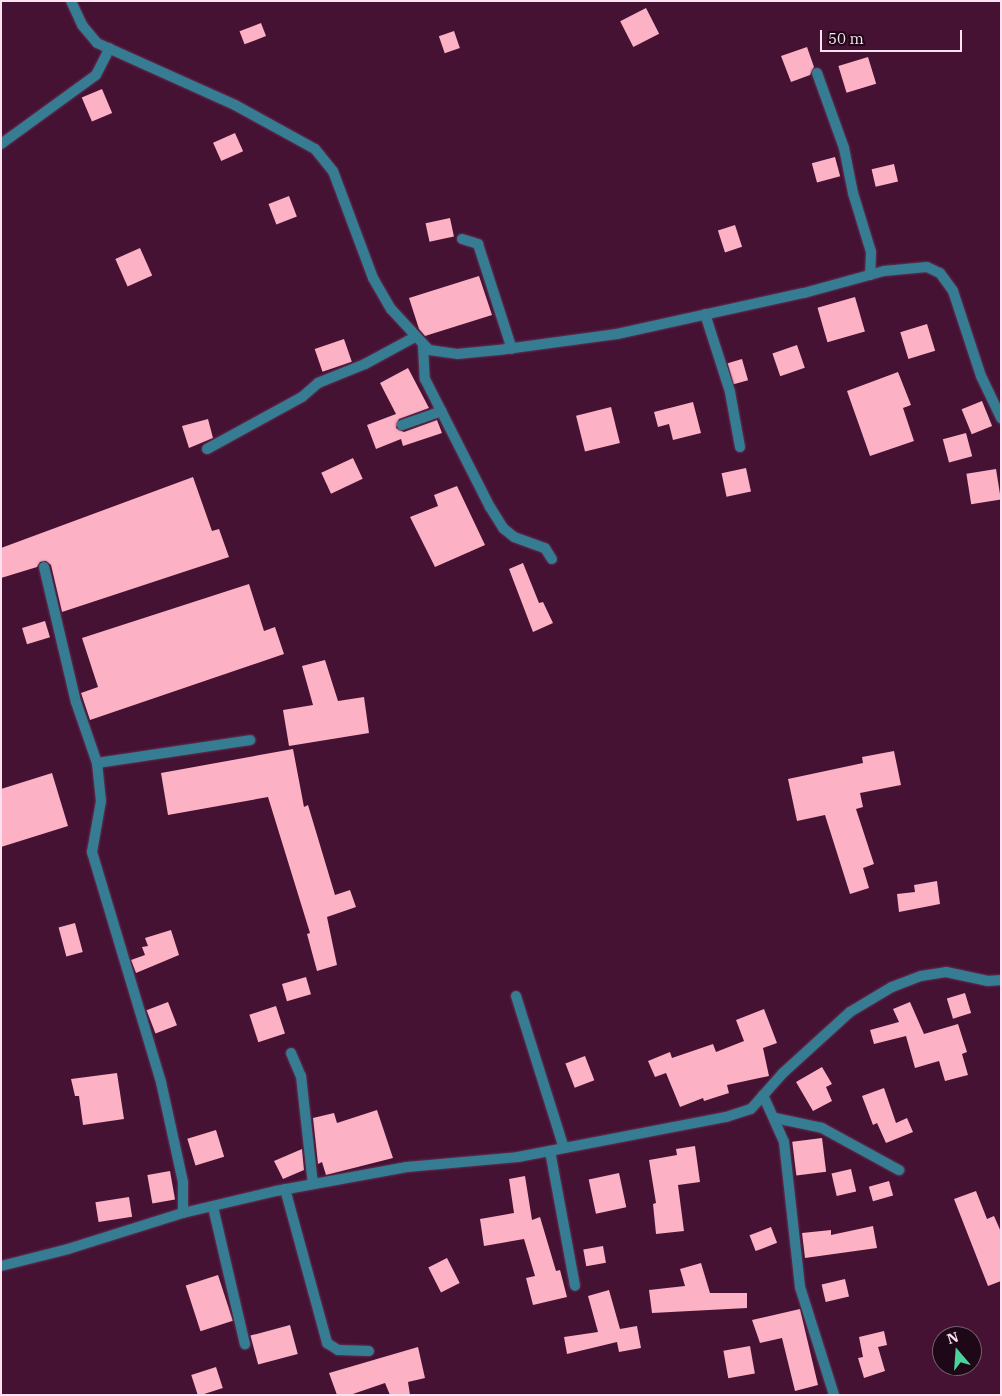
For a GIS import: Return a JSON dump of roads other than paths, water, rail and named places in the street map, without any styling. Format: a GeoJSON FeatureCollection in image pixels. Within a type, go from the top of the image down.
{"type":"FeatureCollection","features":[{"type":"Feature","properties":{"kind":"street"},"geometry":{"type":"LineString","coordinates":[[72,1],[82,25],[97,43],[226,100],[315,149],[333,171],[374,278],[391,309],[423,346],[429,350],[457,354],[617,334],[804,294],[870,275],[926,267],[940,274],[953,291],[981,376],[1001,418]]}},
{"type":"Feature","properties":{"kind":"street"},"geometry":{"type":"LineString","coordinates":[[1,144],[96,75],[110,48]]}},
{"type":"Feature","properties":{"kind":"street"},"geometry":{"type":"LineString","coordinates":[[817,73],[832,108],[848,163],[853,193],[871,252],[870,275]]}},
{"type":"Feature","properties":{"kind":"street"},"geometry":{"type":"LineString","coordinates":[[462,239],[478,244],[512,348]]}},
{"type":"Feature","properties":{"kind":"street"},"geometry":{"type":"LineString","coordinates":[[704,314],[730,392],[740,447]]}},
{"type":"Feature","properties":{"kind":"street"},"geometry":{"type":"LineString","coordinates":[[207,449],[302,397],[318,382],[365,364],[415,337]]}},
{"type":"Feature","properties":{"kind":"street"},"geometry":{"type":"LineString","coordinates":[[423,346],[425,379],[442,411],[462,457],[504,528],[514,537],[545,548],[552,559]]}},
{"type":"Feature","properties":{"kind":"street"},"geometry":{"type":"LineString","coordinates":[[402,424],[442,411]]}},
{"type":"Feature","properties":{"kind":"street"},"geometry":{"type":"LineString","coordinates":[[44,567],[76,702],[97,763],[101,801],[92,852],[160,1082],[183,1182],[183,1214]]}},
{"type":"Feature","properties":{"kind":"street"},"geometry":{"type":"LineString","coordinates":[[97,763],[250,740]]}},
{"type":"Feature","properties":{"kind":"street"},"geometry":{"type":"LineString","coordinates":[[1,1266],[68,1249],[183,1214],[285,1189],[407,1167],[550,1151],[726,1117],[751,1109],[763,1095],[850,1012],[892,987],[921,976],[946,972],[988,980],[1001,980]]}},
{"type":"Feature","properties":{"kind":"street"},"geometry":{"type":"LineString","coordinates":[[516,996],[564,1148]]}},
{"type":"Feature","properties":{"kind":"street"},"geometry":{"type":"LineString","coordinates":[[291,1053],[301,1076],[313,1184]]}},
{"type":"Feature","properties":{"kind":"street"},"geometry":{"type":"LineString","coordinates":[[763,1095],[775,1118],[784,1142],[800,1287],[834,1395]]}},
{"type":"Feature","properties":{"kind":"street"},"geometry":{"type":"LineString","coordinates":[[775,1118],[822,1128],[898,1170]]}},
{"type":"Feature","properties":{"kind":"street"},"geometry":{"type":"LineString","coordinates":[[550,1151],[575,1286]]}},
{"type":"Feature","properties":{"kind":"street"},"geometry":{"type":"LineString","coordinates":[[285,1189],[327,1343],[338,1350],[369,1351]]}},
{"type":"Feature","properties":{"kind":"street"},"geometry":{"type":"LineString","coordinates":[[213,1207],[245,1344]]}}]}
